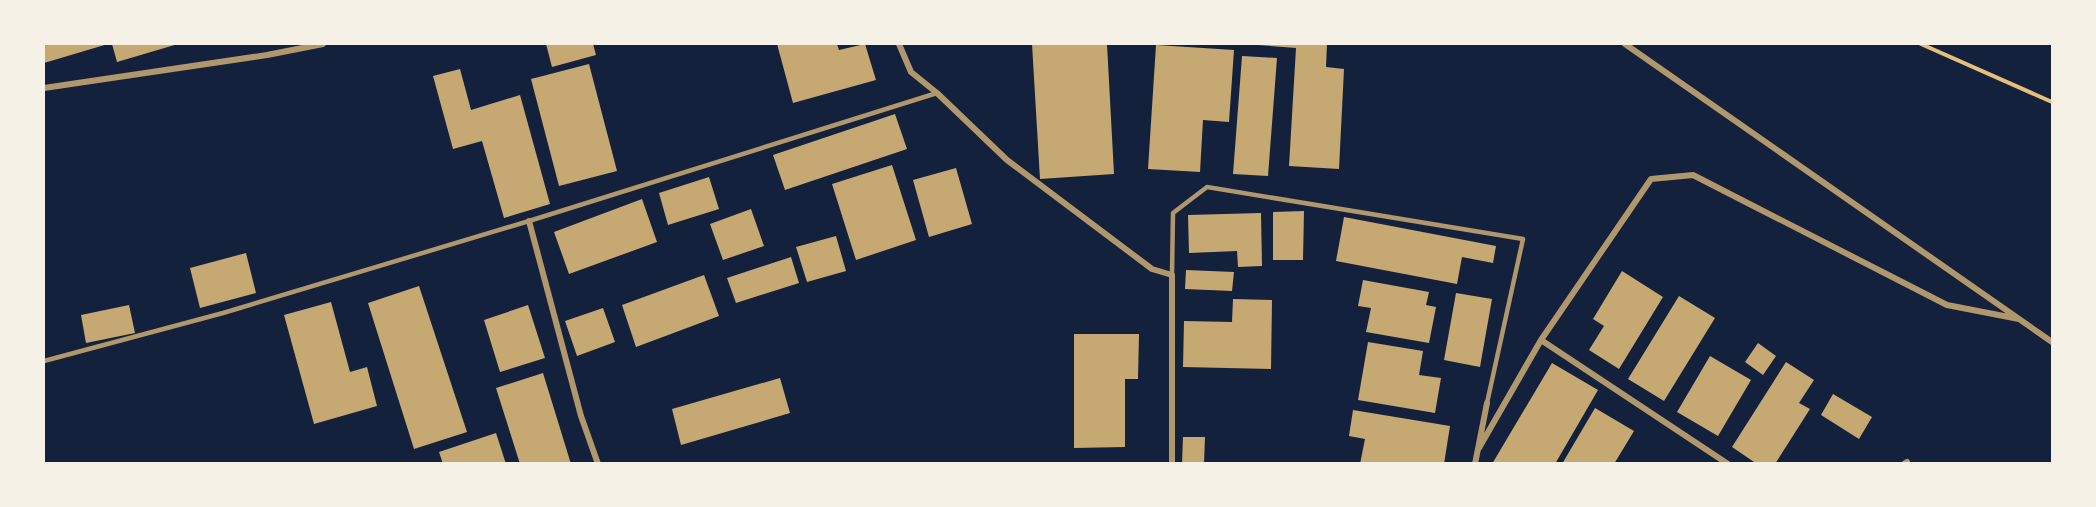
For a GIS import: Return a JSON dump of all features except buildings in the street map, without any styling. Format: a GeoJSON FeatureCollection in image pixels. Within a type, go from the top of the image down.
{"type":"FeatureCollection","features":[{"type":"Feature","properties":{"kind":"street"},"geometry":{"type":"LineString","coordinates":[[44,88],[267,55],[323,44]]}},
{"type":"Feature","properties":{"kind":"street"},"geometry":{"type":"LineString","coordinates":[[899,44],[911,72],[937,93],[1007,160],[1152,269],[1172,275],[1172,464]]}},
{"type":"Feature","properties":{"kind":"street"},"geometry":{"type":"LineString","coordinates":[[1625,44],[2052,342]]}},
{"type":"Feature","properties":{"kind":"street"},"geometry":{"type":"LineString","coordinates":[[1479,448],[1541,340],[1651,179],[1693,175],[1947,305],[2019,319]]}},
{"type":"Feature","properties":{"kind":"street"},"geometry":{"type":"LineString","coordinates":[[529,221],[581,416],[598,464]]}},
{"type":"Feature","properties":{"kind":"street"},"geometry":{"type":"LineString","coordinates":[[1541,340],[1728,464]]}},
{"type":"Feature","properties":{"kind":"street"},"geometry":{"type":"LineString","coordinates":[[1475,464],[1487,403]]}},
{"type":"Feature","properties":{"kind":"lane"},"geometry":{"type":"LineString","coordinates":[[44,361],[223,313],[529,221],[937,93]]}},
{"type":"Feature","properties":{"kind":"lane"},"geometry":{"type":"LineString","coordinates":[[1172,275],[1173,213],[1207,188],[1523,239],[1487,403]]}},
{"type":"Feature","properties":{"kind":"path"},"geometry":{"type":"LineString","coordinates":[[1921,44],[2052,102]]}}]}
